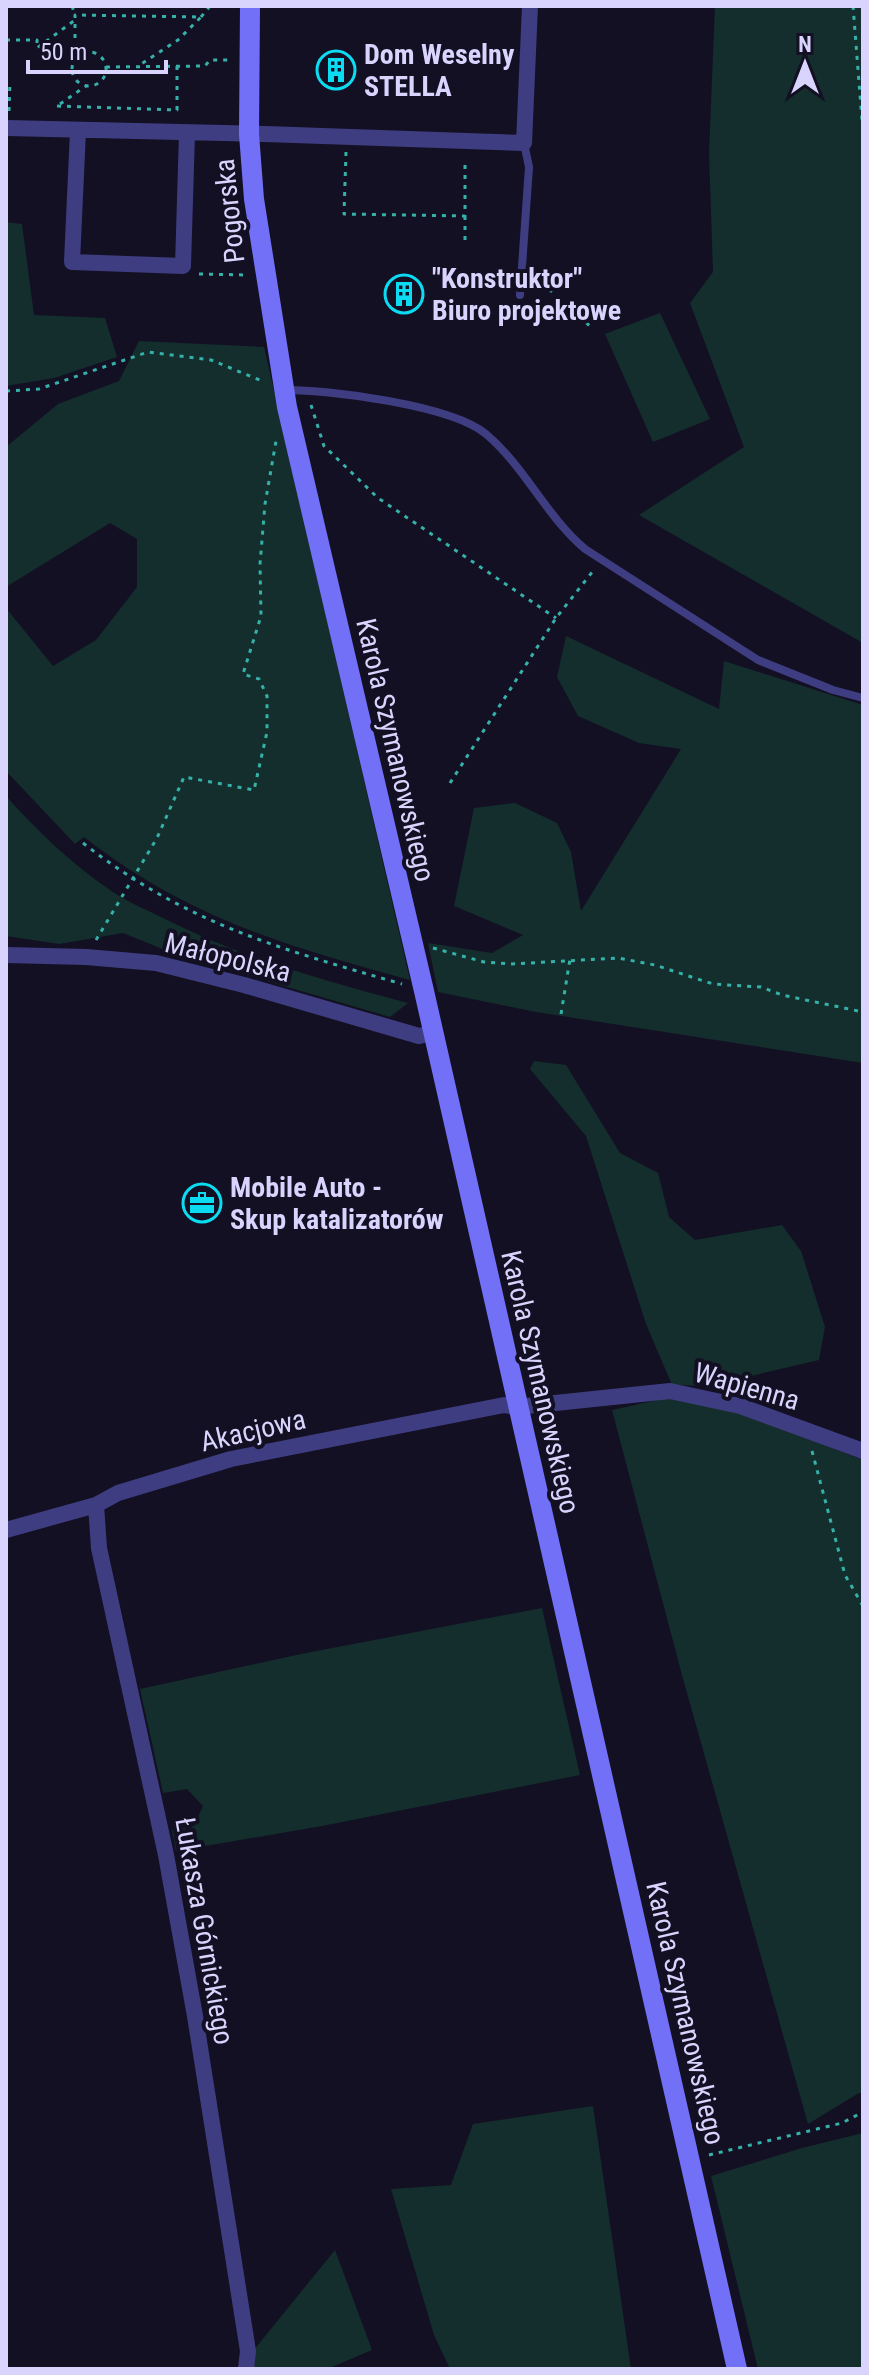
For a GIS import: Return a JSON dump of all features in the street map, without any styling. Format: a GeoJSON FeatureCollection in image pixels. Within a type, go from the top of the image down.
{"type":"FeatureCollection","features":[{"type":"Feature","properties":{"kind":"street","name":"Pogorska"},"geometry":{"type":"LineString","coordinates":[[250,6],[249,134],[254,199],[286,399]]}},
{"type":"Feature","properties":{"kind":"street"},"geometry":{"type":"LineString","coordinates":[[7,123],[78,131],[524,143],[530,6]]}},
{"type":"Feature","properties":{"kind":"street"},"geometry":{"type":"LineString","coordinates":[[78,131],[72,262],[183,266],[187,133]]}},
{"type":"Feature","properties":{"kind":"street","name":"Karola Szymanowskiego"},"geometry":{"type":"LineString","coordinates":[[286,399],[737,2369]]}},
{"type":"Feature","properties":{"kind":"street","name":"Małopolska"},"geometry":{"type":"LineString","coordinates":[[6,955],[156,963],[419,1036],[432,1033]]}},
{"type":"Feature","properties":{"kind":"street","name":"Wapienna"},"geometry":{"type":"LineString","coordinates":[[517,1407],[670,1391],[740,1406],[863,1451]]}},
{"type":"Feature","properties":{"kind":"street","name":"Akacjowa"},"geometry":{"type":"LineString","coordinates":[[6,1530],[96,1505],[118,1493],[231,1459],[485,1408],[504,1405],[517,1407]]}},
{"type":"Feature","properties":{"kind":"street","name":"Łukasza Górnickiego"},"geometry":{"type":"LineString","coordinates":[[96,1505],[99,1548],[166,1855],[193,2001],[248,2351],[246,2369]]}},
{"type":"Feature","properties":{"kind":"lane"},"geometry":{"type":"LineString","coordinates":[[520,295],[529,167],[524,143]]}},
{"type":"Feature","properties":{"kind":"lane"},"geometry":{"type":"LineString","coordinates":[[286,399],[306,391],[378,400],[439,413],[484,432],[511,460],[563,531],[585,549],[758,660],[833,690],[863,698]]}},
{"type":"Feature","properties":{"kind":"path"},"geometry":{"type":"LineString","coordinates":[[72,6],[75,17],[73,75],[86,86]]}},
{"type":"Feature","properties":{"kind":"path"},"geometry":{"type":"LineString","coordinates":[[138,66],[178,40],[210,6]]}},
{"type":"Feature","properties":{"kind":"path"},"geometry":{"type":"LineString","coordinates":[[853,6],[863,133]]}},
{"type":"Feature","properties":{"kind":"path"},"geometry":{"type":"LineString","coordinates":[[6,40],[37,40],[37,48],[75,17],[201,17]]}},
{"type":"Feature","properties":{"kind":"path"},"geometry":{"type":"LineString","coordinates":[[75,58],[85,51],[91,51],[101,56],[106,67],[100,82],[86,86],[57,106],[177,110],[177,66]]}},
{"type":"Feature","properties":{"kind":"path"},"geometry":{"type":"LineString","coordinates":[[106,67],[205,66],[210,60],[237,58]]}},
{"type":"Feature","properties":{"kind":"path"},"geometry":{"type":"LineString","coordinates":[[7,123],[10,81]]}},
{"type":"Feature","properties":{"kind":"path"},"geometry":{"type":"LineString","coordinates":[[347,137],[344,214],[465,216]]}},
{"type":"Feature","properties":{"kind":"path"},"geometry":{"type":"LineString","coordinates":[[465,141],[465,240]]}},
{"type":"Feature","properties":{"kind":"path"},"geometry":{"type":"LineString","coordinates":[[183,266],[189,274],[245,275]]}},
{"type":"Feature","properties":{"kind":"path"},"geometry":{"type":"LineString","coordinates":[[522,266],[591,327]]}},
{"type":"Feature","properties":{"kind":"path"},"geometry":{"type":"LineString","coordinates":[[6,391],[39,389],[148,352],[211,360],[286,399],[273,450],[265,504],[260,564],[261,616],[243,674],[259,679],[267,696],[267,732],[254,790],[184,777],[157,838],[86,957]]}},
{"type":"Feature","properties":{"kind":"path"},"geometry":{"type":"LineString","coordinates":[[306,391],[324,446],[378,498],[556,618]]}},
{"type":"Feature","properties":{"kind":"path"},"geometry":{"type":"LineString","coordinates":[[450,783],[556,618],[602,559]]}},
{"type":"Feature","properties":{"kind":"path"},"geometry":{"type":"LineString","coordinates":[[83,843],[132,880],[200,917],[271,946],[394,982]]}},
{"type":"Feature","properties":{"kind":"path"},"geometry":{"type":"LineString","coordinates":[[414,948],[430,947],[497,963],[618,958],[642,962],[713,984],[761,987],[782,995],[863,1012]]}},
{"type":"Feature","properties":{"kind":"path"},"geometry":{"type":"LineString","coordinates":[[561,1014],[570,959]]}},
{"type":"Feature","properties":{"kind":"path"},"geometry":{"type":"LineString","coordinates":[[807,1431],[845,1575],[863,1606]]}},
{"type":"Feature","properties":{"kind":"path"},"geometry":{"type":"LineString","coordinates":[[691,2160],[842,2123],[863,2112]]}},
{"type":"Feature","properties":{"kind":"green space"},"geometry":{"type":"Polygon","coordinates":[[[715,6],[863,6],[863,643],[639,515],[744,447],[690,303],[713,272],[709,152],[715,6]]]}},
{"type":"Feature","properties":{"kind":"green space"},"geometry":{"type":"Polygon","coordinates":[[[6,222],[22,224],[34,315],[105,318],[117,357],[54,378],[6,386],[6,222]]]}},
{"type":"Feature","properties":{"kind":"green space"},"geometry":{"type":"Polygon","coordinates":[[[660,313],[710,419],[653,442],[605,334],[660,313]]]}},
{"type":"Feature","properties":{"kind":"green space"},"geometry":{"type":"Polygon","coordinates":[[[139,341],[264,347],[410,980],[280,941],[200,909],[161,889],[84,837],[75,844],[6,771],[6,608],[53,666],[96,640],[137,587],[137,539],[110,523],[6,587],[6,447],[58,404],[119,381],[139,341]]]}},
{"type":"Feature","properties":{"kind":"green space"},"geometry":{"type":"Polygon","coordinates":[[[566,636],[719,709],[724,661],[863,705],[863,1063],[536,1012],[438,992],[428,943],[492,953],[523,935],[454,906],[474,808],[515,803],[557,823],[571,852],[581,911],[681,749],[639,743],[578,716],[557,677],[566,636]]]}},
{"type":"Feature","properties":{"kind":"green space"},"geometry":{"type":"Polygon","coordinates":[[[6,796],[69,858],[130,902],[254,957],[408,1003],[390,1017],[175,954],[123,933],[59,944],[6,936],[6,796]]]}},
{"type":"Feature","properties":{"kind":"green space"},"geometry":{"type":"Polygon","coordinates":[[[534,1061],[566,1065],[620,1153],[658,1173],[669,1217],[695,1240],[782,1225],[801,1251],[825,1327],[819,1360],[708,1386],[672,1385],[646,1324],[586,1136],[530,1069],[534,1061]]]}},
{"type":"Feature","properties":{"kind":"green space"},"geometry":{"type":"Polygon","coordinates":[[[671,1397],[729,1409],[863,1460],[863,2094],[859,2093],[808,2124],[682,1675],[612,1410],[671,1397]]]}},
{"type":"Feature","properties":{"kind":"green space"},"geometry":{"type":"Polygon","coordinates":[[[542,1608],[580,1775],[322,1826],[176,1851],[172,1830],[194,1826],[203,1806],[187,1789],[163,1793],[140,1689],[301,1654],[542,1608]]]}},
{"type":"Feature","properties":{"kind":"green space"},"geometry":{"type":"Polygon","coordinates":[[[593,2106],[631,2369],[450,2369],[434,2335],[391,2189],[451,2185],[473,2124],[593,2106]]]}},
{"type":"Feature","properties":{"kind":"green space"},"geometry":{"type":"Polygon","coordinates":[[[863,2133],[863,2369],[758,2369],[711,2176],[863,2133]]]}},
{"type":"Feature","properties":{"kind":"green space"},"geometry":{"type":"Polygon","coordinates":[[[335,2250],[372,2350],[327,2369],[251,2369],[253,2351],[335,2250]]]}},
{"type":"Feature","properties":{"kind":"place","name":"Dom Weselny STELLA"},"geometry":{"type":"Point","coordinates":[336,70]}},
{"type":"Feature","properties":{"kind":"place","name":"\"Konstruktor\" Biuro projektowe"},"geometry":{"type":"Point","coordinates":[404,294]}},
{"type":"Feature","properties":{"kind":"place","name":"Mobile Auto - Skup katalizatorów"},"geometry":{"type":"Point","coordinates":[202,1203]}}]}
